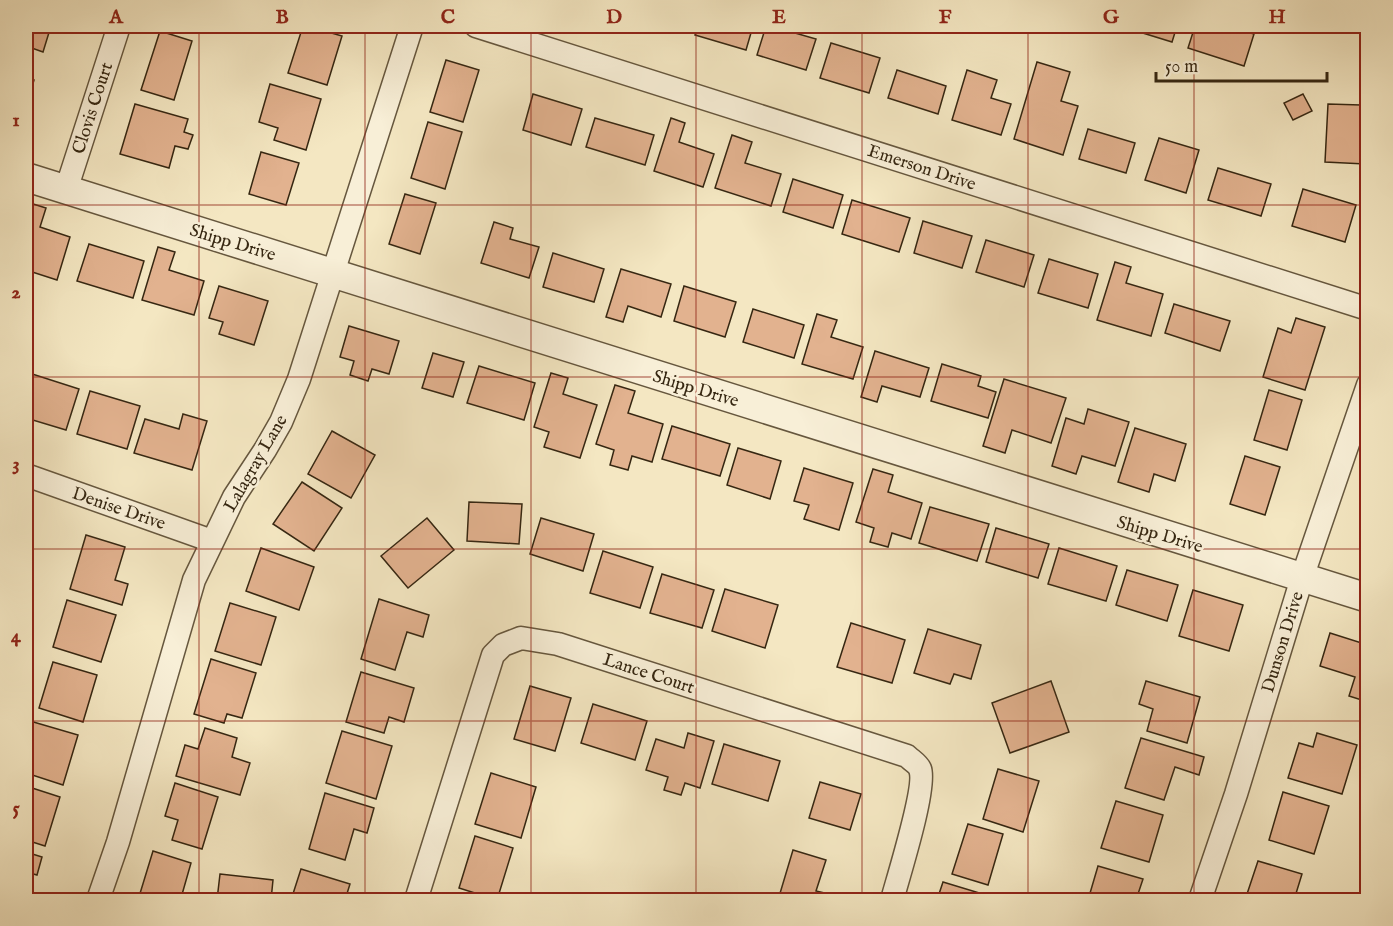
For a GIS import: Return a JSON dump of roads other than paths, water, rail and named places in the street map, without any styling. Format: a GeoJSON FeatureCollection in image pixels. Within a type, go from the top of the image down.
{"type":"FeatureCollection","features":[{"type":"Feature","properties":{"kind":"street","name":"Clovis Court"},"geometry":{"type":"LineString","coordinates":[[66,190],[119,26]]}},
{"type":"Feature","properties":{"kind":"street","name":"Lalagray Lane"},"geometry":{"type":"LineString","coordinates":[[98,900],[118,842],[194,580],[234,497],[281,422],[299,379],[412,26]]}},
{"type":"Feature","properties":{"kind":"street","name":"Emerson Drive"},"geometry":{"type":"LineString","coordinates":[[476,26],[1368,309]]}},
{"type":"Feature","properties":{"kind":"street","name":"Shipp Drive"},"geometry":{"type":"LineString","coordinates":[[26,177],[1368,598]]}},
{"type":"Feature","properties":{"kind":"street","name":"Dunson Drive"},"geometry":{"type":"LineString","coordinates":[[1200,900],[1236,794],[1302,578],[1368,385]]}},
{"type":"Feature","properties":{"kind":"street","name":"Denise Drive"},"geometry":{"type":"LineString","coordinates":[[26,475],[212,541]]}},
{"type":"Feature","properties":{"kind":"street","name":"Lance Court"},"geometry":{"type":"LineString","coordinates":[[416,900],[493,655],[503,645],[521,638],[558,644],[907,756],[920,768],[922,780],[918,805],[892,900]]}}]}
